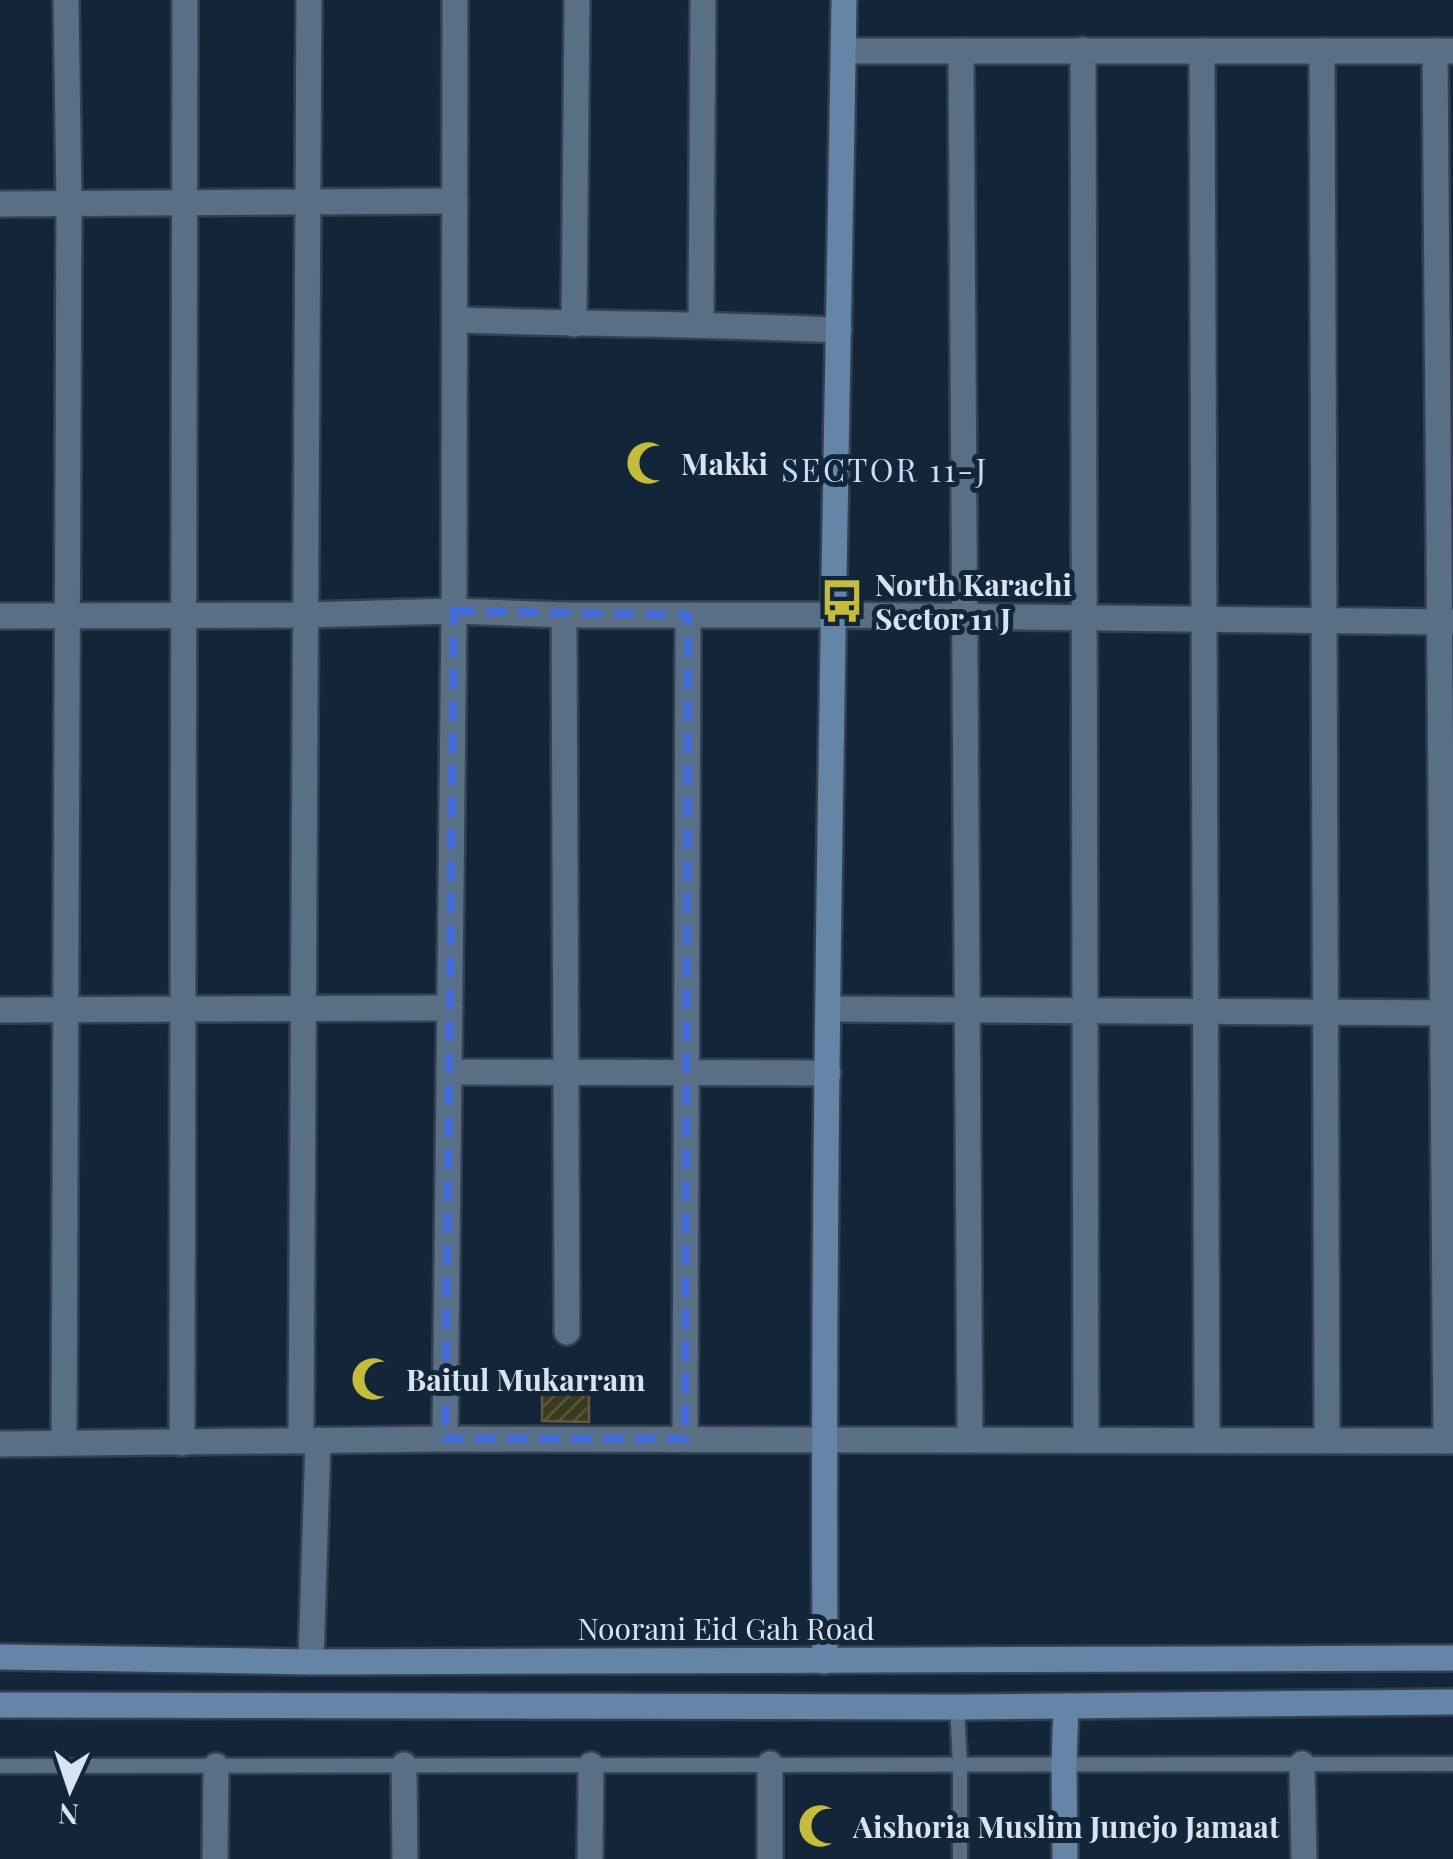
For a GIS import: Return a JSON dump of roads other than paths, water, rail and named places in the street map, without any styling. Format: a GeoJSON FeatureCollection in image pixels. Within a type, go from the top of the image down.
{"type":"FeatureCollection","features":[{"type":"Feature","properties":{"kind":"main road"},"geometry":{"type":"LineString","coordinates":[[826,1660],[824,1439],[844,0]]}},
{"type":"Feature","properties":{"kind":"main road","name":"Noorani Eid Gah Road"},"geometry":{"type":"LineString","coordinates":[[0,1657],[311,1662],[1453,1658]]}},
{"type":"Feature","properties":{"kind":"main road"},"geometry":{"type":"LineString","coordinates":[[0,1705],[1066,1706],[1453,1702]]}},
{"type":"Feature","properties":{"kind":"main road"},"geometry":{"type":"LineString","coordinates":[[1065,1859],[1066,1706]]}},
{"type":"Feature","properties":{"kind":"street"},"geometry":{"type":"LineString","coordinates":[[64,1442],[70,204],[66,0]]}},
{"type":"Feature","properties":{"kind":"street"},"geometry":{"type":"LineString","coordinates":[[182,1443],[185,0]]}},
{"type":"Feature","properties":{"kind":"street"},"geometry":{"type":"LineString","coordinates":[[309,0],[303,1009],[311,1662]]}},
{"type":"Feature","properties":{"kind":"street"},"geometry":{"type":"LineString","coordinates":[[445,1439],[454,611],[455,0]]}},
{"type":"Feature","properties":{"kind":"street"},"geometry":{"type":"LineString","coordinates":[[574,324],[577,0]]}},
{"type":"Feature","properties":{"kind":"street"},"geometry":{"type":"LineString","coordinates":[[700,324],[703,0]]}},
{"type":"Feature","properties":{"kind":"street"},"geometry":{"type":"LineString","coordinates":[[0,1444],[445,1439],[1450,1441],[1444,51],[843,50]]}},
{"type":"Feature","properties":{"kind":"street"},"geometry":{"type":"LineString","coordinates":[[1083,50],[1086,1440]]}},
{"type":"Feature","properties":{"kind":"street"},"geometry":{"type":"LineString","coordinates":[[962,51],[970,1439]]}},
{"type":"Feature","properties":{"kind":"street"},"geometry":{"type":"LineString","coordinates":[[1202,51],[1207,1440]]}},
{"type":"Feature","properties":{"kind":"street"},"geometry":{"type":"LineString","coordinates":[[1322,51],[1327,1440]]}},
{"type":"Feature","properties":{"kind":"street"},"geometry":{"type":"LineString","coordinates":[[0,204],[455,201]]}},
{"type":"Feature","properties":{"kind":"street"},"geometry":{"type":"LineString","coordinates":[[456,320],[838,330]]}},
{"type":"Feature","properties":{"kind":"street"},"geometry":{"type":"LineString","coordinates":[[0,616],[454,611],[1446,622]]}},
{"type":"Feature","properties":{"kind":"street"},"geometry":{"type":"LineString","coordinates":[[564,615],[567,1332]]}},
{"type":"Feature","properties":{"kind":"street"},"geometry":{"type":"LineString","coordinates":[[685,1439],[688,615]]}},
{"type":"Feature","properties":{"kind":"street"},"geometry":{"type":"LineString","coordinates":[[0,1010],[450,1008]]}},
{"type":"Feature","properties":{"kind":"street"},"geometry":{"type":"LineString","coordinates":[[829,1009],[1448,1013]]}},
{"type":"Feature","properties":{"kind":"street"},"geometry":{"type":"LineString","coordinates":[[450,1072],[828,1073]]}},
{"type":"Feature","properties":{"kind":"street"},"geometry":{"type":"LineString","coordinates":[[770,1764],[770,1859]]}},
{"type":"Feature","properties":{"kind":"street"},"geometry":{"type":"LineString","coordinates":[[1302,1764],[1304,1859]]}},
{"type":"Feature","properties":{"kind":"street"},"geometry":{"type":"LineString","coordinates":[[590,1859],[591,1765]]}},
{"type":"Feature","properties":{"kind":"street"},"geometry":{"type":"LineString","coordinates":[[215,1859],[216,1766]]}},
{"type":"Feature","properties":{"kind":"street"},"geometry":{"type":"LineString","coordinates":[[404,1766],[405,1859]]}},
{"type":"Feature","properties":{"kind":"lane"},"geometry":{"type":"LineString","coordinates":[[958,1706],[960,1859]]}},
{"type":"Feature","properties":{"kind":"lane"},"geometry":{"type":"LineString","coordinates":[[0,1766],[1453,1764]]}},
{"type":"Feature","properties":{"kind":"place","name":"Makki"},"geometry":{"type":"Point","coordinates":[648,463]}},
{"type":"Feature","properties":{"kind":"place","name":"North Karachi Sector 11 J"},"geometry":{"type":"Point","coordinates":[842,601]}},
{"type":"Feature","properties":{"kind":"place","name":"Baitul Mukarram"},"geometry":{"type":"Point","coordinates":[373,1379]}},
{"type":"Feature","properties":{"kind":"place","name":"Aishoria Muslim Junejo Jamaat"},"geometry":{"type":"Point","coordinates":[820,1826]}},
{"type":"Feature","properties":{"kind":"district","name":"SECTOR 11-J"},"geometry":{"type":"Point","coordinates":[885,468]}}]}
